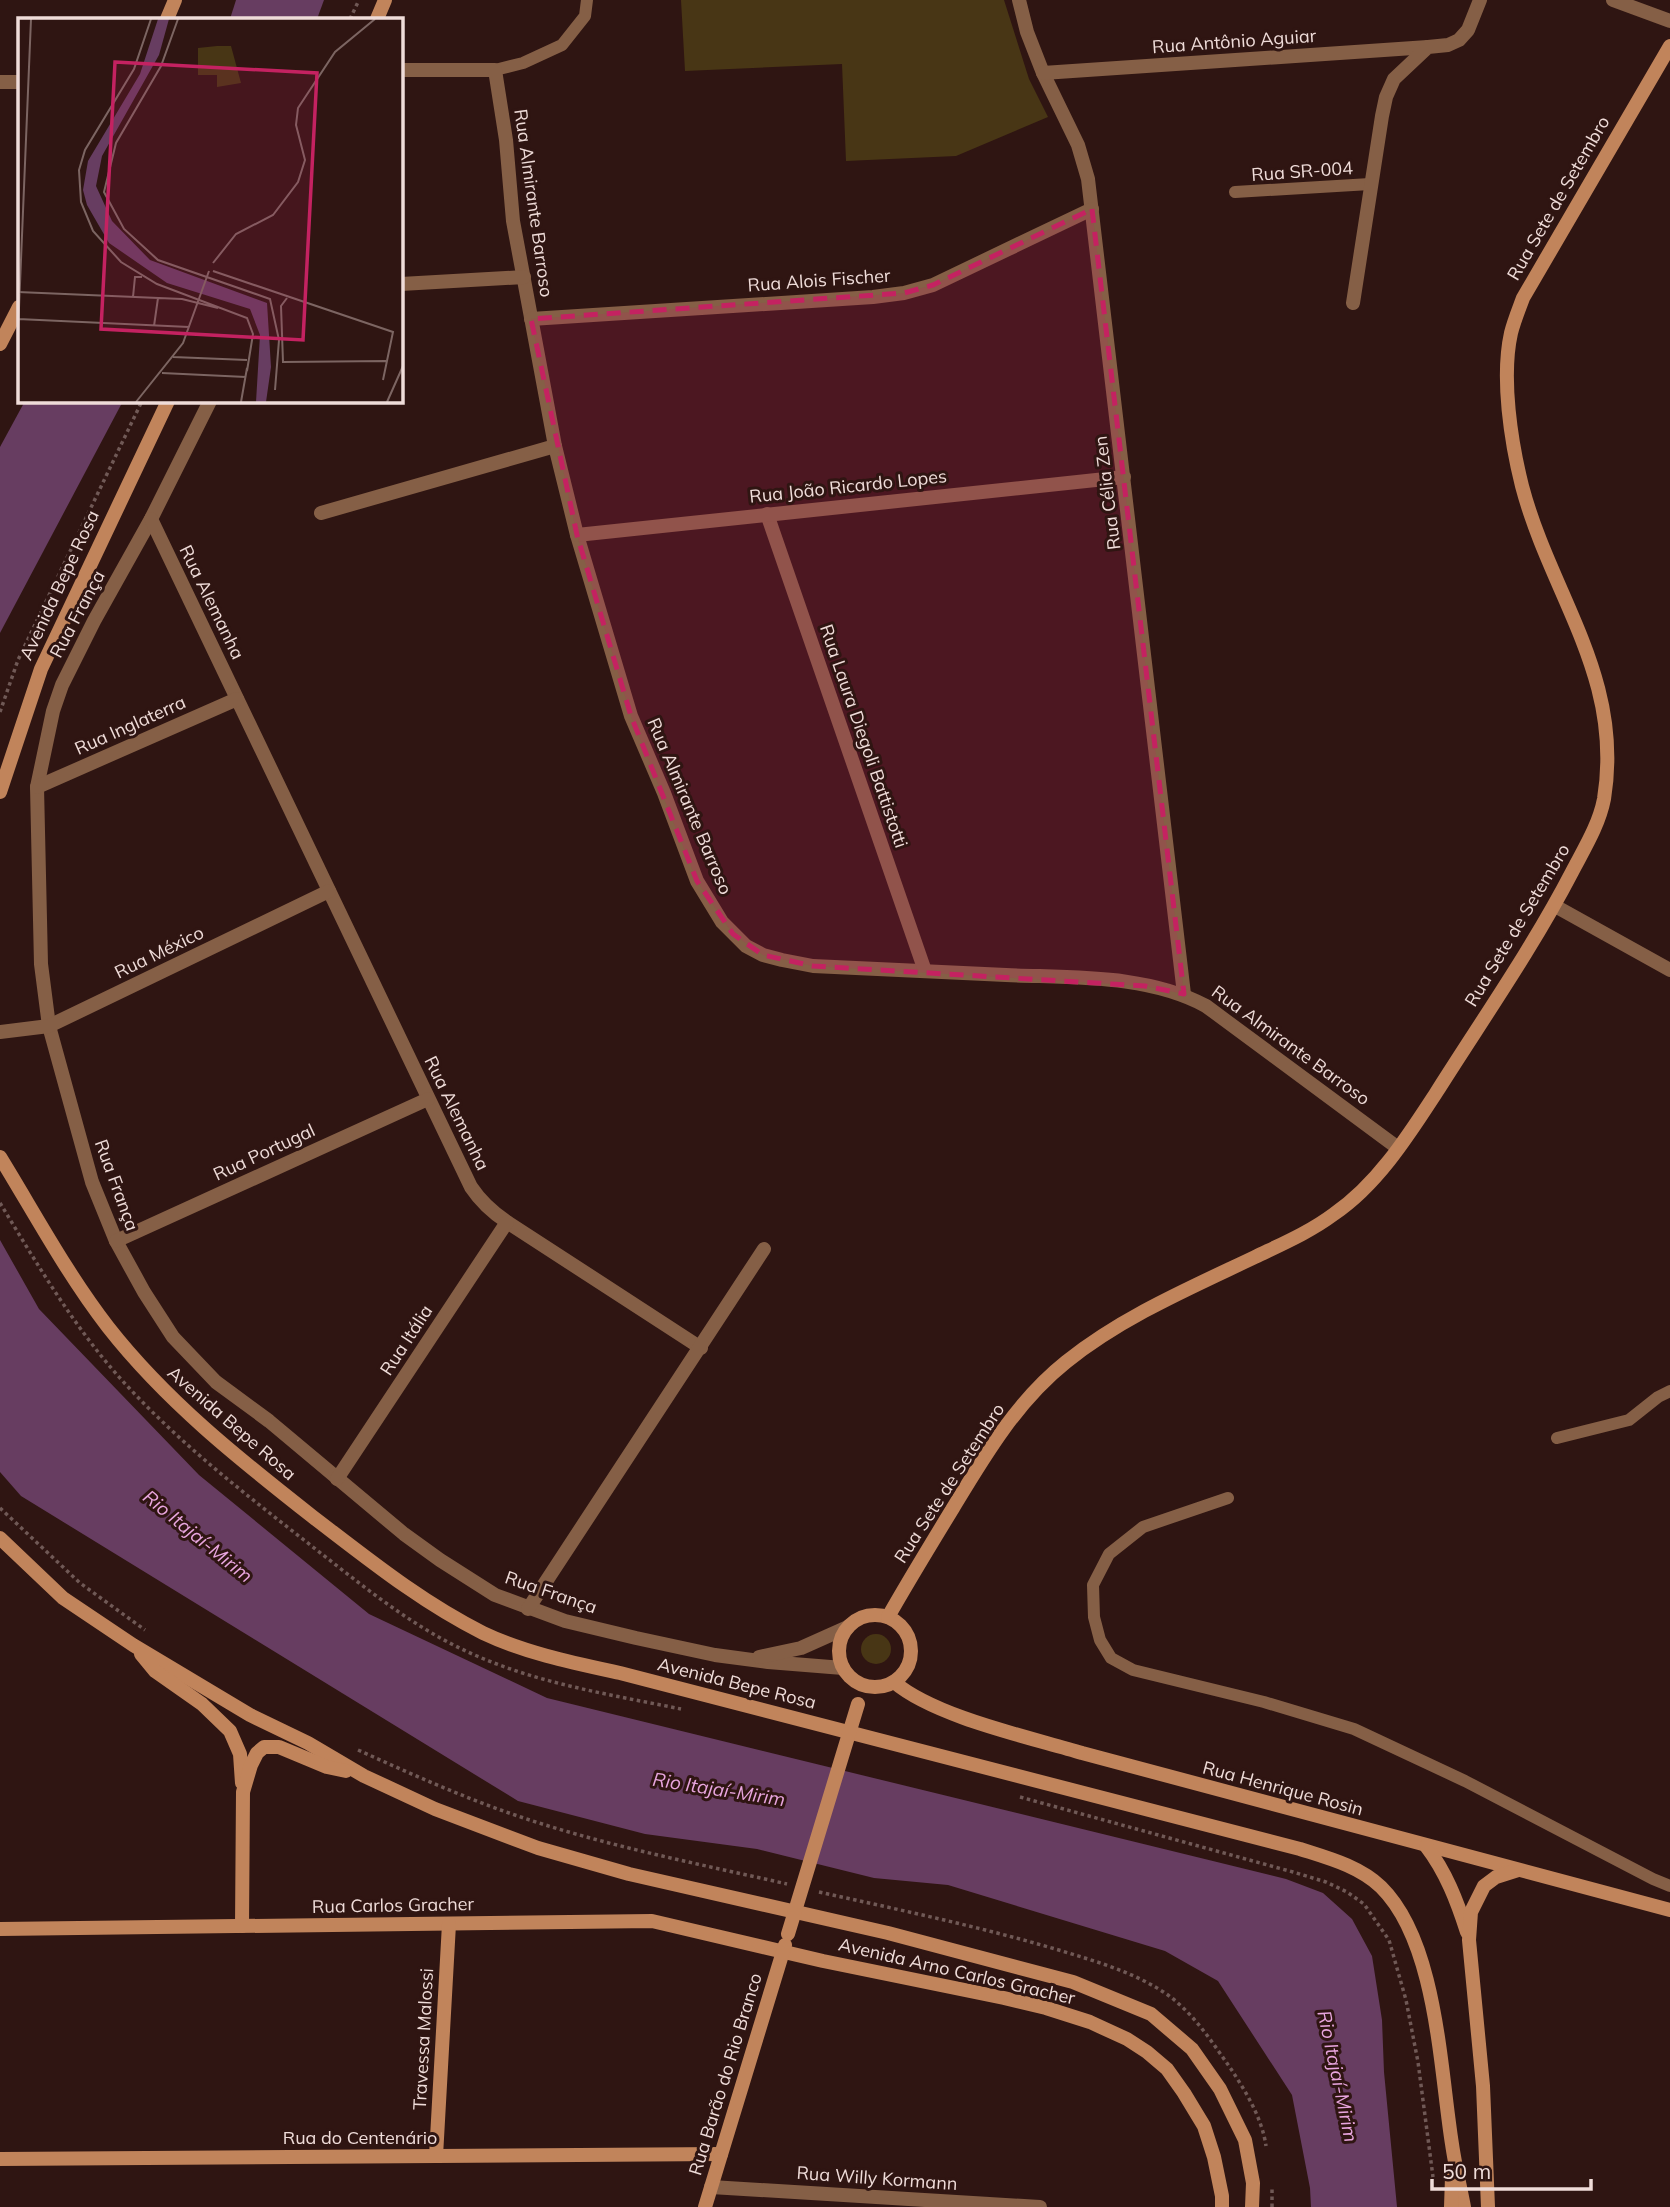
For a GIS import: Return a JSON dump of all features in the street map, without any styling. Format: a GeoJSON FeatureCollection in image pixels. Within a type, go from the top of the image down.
{"type":"FeatureCollection","features":[{"type":"Feature","properties":{"kind":"main road"},"geometry":{"type":"LineString","coordinates":[[167,18],[175,0]]}},
{"type":"Feature","properties":{"kind":"main road"},"geometry":{"type":"LineString","coordinates":[[377,18],[385,0]]}},
{"type":"Feature","properties":{"kind":"main road","name":"Rua Sete de Setembro"},"geometry":{"type":"LineString","coordinates":[[888,1617],[985,1456],[1038,1387],[1101,1336],[1148,1309],[1305,1233],[1336,1213],[1364,1189],[1398,1148],[1436,1093],[1555,906],[1592,835],[1603,802],[1608,765],[1607,728],[1600,690],[1593,670],[1522,486],[1509,401],[1511,333],[1523,298],[1542,263],[1670,46]]}},
{"type":"Feature","properties":{"kind":"main road"},"geometry":{"type":"LineString","coordinates":[[0,344],[18,309]]}},
{"type":"Feature","properties":{"kind":"main road","name":"Avenida Bepe Rosa"},"geometry":{"type":"LineString","coordinates":[[0,792],[41,669],[168,402]]}},
{"type":"Feature","properties":{"kind":"main road","name":"Avenida Bepe Rosa"},"geometry":{"type":"LineString","coordinates":[[0,1157],[61,1259],[107,1325],[146,1372],[190,1417],[240,1460],[395,1581],[486,1634],[573,1662],[1300,1849],[1359,1871],[1381,1887],[1400,1912],[1411,1930],[1419,1952],[1441,2057],[1452,2144],[1464,2207]]}},
{"type":"Feature","properties":{"kind":"main road"},"geometry":{"type":"LineString","coordinates":[[0,1538],[63,1598],[133,1645],[250,1715],[309,1743],[364,1776],[435,1809],[538,1848],[629,1874],[888,1933],[1073,1982],[1151,2014],[1192,2049],[1220,2089],[1245,2140],[1253,2183],[1252,2207]]}},
{"type":"Feature","properties":{"kind":"main road"},"geometry":{"type":"LineString","coordinates":[[866,1616],[888,1617],[906,1631],[911,1641],[909,1664],[894,1682],[874,1687],[856,1682],[843,1668],[839,1658],[842,1636],[856,1620],[866,1616]]}},
{"type":"Feature","properties":{"kind":"main road"},"geometry":{"type":"LineString","coordinates":[[133,1645],[155,1671],[202,1704],[230,1731],[240,1754],[243,1792],[242,1926]]}},
{"type":"Feature","properties":{"kind":"main road","name":"Rua Henrique Rosin"},"geometry":{"type":"LineString","coordinates":[[894,1682],[916,1697],[984,1724],[1426,1846],[1667,1909]]}},
{"type":"Feature","properties":{"kind":"main road","name":"Rua Barão do Rio Branco"},"geometry":{"type":"LineString","coordinates":[[705,2207],[864,1685]]}},
{"type":"Feature","properties":{"kind":"main road"},"geometry":{"type":"LineString","coordinates":[[243,1792],[251,1765],[257,1753],[264,1747],[279,1747],[327,1767],[364,1776]]}},
{"type":"Feature","properties":{"kind":"main road"},"geometry":{"type":"LineString","coordinates":[[1426,1846],[1440,1864],[1451,1886],[1469,1940]]}},
{"type":"Feature","properties":{"kind":"main road"},"geometry":{"type":"LineString","coordinates":[[1488,2207],[1483,2086],[1469,1940],[1471,1912],[1483,1886],[1496,1877],[1518,1870]]}},
{"type":"Feature","properties":{"kind":"main road","name":"Rua Carlos Gracher"},"geometry":{"type":"LineString","coordinates":[[0,1929],[653,1922],[783,1952]]}},
{"type":"Feature","properties":{"kind":"main road","name":"Travessa Malossi"},"geometry":{"type":"LineString","coordinates":[[436,2156],[449,1924]]}},
{"type":"Feature","properties":{"kind":"main road","name":"Avenida Arno Carlos Gracher"},"geometry":{"type":"LineString","coordinates":[[783,1952],[1046,2008],[1090,2022],[1127,2039],[1167,2069],[1204,2126],[1214,2157],[1222,2207]]}},
{"type":"Feature","properties":{"kind":"main road","name":"Avenida Bepe Rosa"},"geometry":{"type":"LineString","coordinates":[[1451,2207],[1452,2144]]}},
{"type":"Feature","properties":{"kind":"main road","name":"Rua do Centenário"},"geometry":{"type":"LineString","coordinates":[[0,2159],[721,2154]]}},
{"type":"Feature","properties":{"kind":"street","name":"Rua Célia Zen"},"geometry":{"type":"LineString","coordinates":[[1019,0],[1027,32],[1043,73],[1078,145],[1092,209],[1184,994]]}},
{"type":"Feature","properties":{"kind":"street","name":"Rua Antônio Aguiar"},"geometry":{"type":"LineString","coordinates":[[1043,73],[1448,45],[1460,40],[1468,30],[1480,0]]}},
{"type":"Feature","properties":{"kind":"street"},"geometry":{"type":"LineString","coordinates":[[1613,0],[1670,21]]}},
{"type":"Feature","properties":{"kind":"street"},"geometry":{"type":"LineString","coordinates":[[1353,303],[1384,106],[1394,79],[1428,47]]}},
{"type":"Feature","properties":{"kind":"street"},"geometry":{"type":"LineString","coordinates":[[402,71],[495,70]]}},
{"type":"Feature","properties":{"kind":"street","name":"Rua Almirante Barroso"},"geometry":{"type":"LineString","coordinates":[[495,70],[506,140],[513,221],[555,446],[577,535],[631,716],[697,881],[722,922],[746,946],[762,955],[813,965],[1115,981],[1184,994],[1206,1006],[1398,1148]]}},
{"type":"Feature","properties":{"kind":"street"},"geometry":{"type":"LineString","coordinates":[[0,82],[18,82]]}},
{"type":"Feature","properties":{"kind":"street","name":"Rua Alois Fischer"},"geometry":{"type":"LineString","coordinates":[[531,318],[904,293],[933,285],[1092,209]]}},
{"type":"Feature","properties":{"kind":"street"},"geometry":{"type":"LineString","coordinates":[[402,284],[524,277]]}},
{"type":"Feature","properties":{"kind":"street","name":"Rua França"},"geometry":{"type":"LineString","coordinates":[[210,402],[151,519],[62,685],[53,711],[37,787],[41,964],[49,1026],[92,1182],[116,1241],[173,1337],[216,1382],[269,1420],[404,1534],[495,1595],[565,1621],[636,1638],[747,1659],[843,1668]]}},
{"type":"Feature","properties":{"kind":"street"},"geometry":{"type":"LineString","coordinates":[[321,513],[555,446]]}},
{"type":"Feature","properties":{"kind":"street","name":"Rua João Ricardo Lopes"},"geometry":{"type":"LineString","coordinates":[[577,535],[1124,477]]}},
{"type":"Feature","properties":{"kind":"street","name":"Rua Laura Diegoli Battistotti"},"geometry":{"type":"LineString","coordinates":[[767,514],[925,971]]}},
{"type":"Feature","properties":{"kind":"street","name":"Rua Alemanha"},"geometry":{"type":"LineString","coordinates":[[151,519],[475,1193],[489,1210],[701,1348]]}},
{"type":"Feature","properties":{"kind":"street","name":"Rua Inglaterra"},"geometry":{"type":"LineString","coordinates":[[37,787],[237,699]]}},
{"type":"Feature","properties":{"kind":"street","name":"Rua México"},"geometry":{"type":"LineString","coordinates":[[0,1032],[49,1026],[329,891]]}},
{"type":"Feature","properties":{"kind":"street"},"geometry":{"type":"LineString","coordinates":[[1555,906],[1670,970]]}},
{"type":"Feature","properties":{"kind":"street","name":"Rua Portugal"},"geometry":{"type":"LineString","coordinates":[[116,1241],[428,1099]]}},
{"type":"Feature","properties":{"kind":"street","name":"Rua Itália"},"geometry":{"type":"LineString","coordinates":[[337,1479],[507,1222]]}},
{"type":"Feature","properties":{"kind":"street"},"geometry":{"type":"LineString","coordinates":[[528,1609],[764,1249]]}},
{"type":"Feature","properties":{"kind":"street","name":"Rua França"},"geometry":{"type":"LineString","coordinates":[[747,1659],[801,1648],[848,1627]]}},
{"type":"Feature","properties":{"kind":"street","name":"Rua Willy Kormann"},"geometry":{"type":"LineString","coordinates":[[711,2187],[1040,2207]]}},
{"type":"Feature","properties":{"kind":"lane"},"geometry":{"type":"LineString","coordinates":[[495,70],[523,63],[562,45],[584,16],[587,0]]}},
{"type":"Feature","properties":{"kind":"lane","name":"Rua SR-004"},"geometry":{"type":"LineString","coordinates":[[1235,192],[1370,184]]}},
{"type":"Feature","properties":{"kind":"lane"},"geometry":{"type":"LineString","coordinates":[[1557,1438],[1629,1420],[1670,1391]]}},
{"type":"Feature","properties":{"kind":"lane"},"geometry":{"type":"LineString","coordinates":[[1228,1498],[1143,1528],[1109,1554],[1093,1585],[1094,1617],[1100,1640],[1111,1658],[1133,1670],[1264,1702],[1354,1730],[1465,1781],[1670,1887],[1667,1909]]}},
{"type":"Feature","properties":{"kind":"path"},"geometry":{"type":"LineString","coordinates":[[350,18],[359,0]]}},
{"type":"Feature","properties":{"kind":"path"},"geometry":{"type":"LineString","coordinates":[[0,712],[23,649],[142,402]]}},
{"type":"Feature","properties":{"kind":"path"},"geometry":{"type":"LineString","coordinates":[[0,1508],[80,1583],[149,1632]]}},
{"type":"Feature","properties":{"kind":"path"},"geometry":{"type":"LineString","coordinates":[[348,1745],[423,1779],[512,1814],[630,1848],[793,1886]]}},
{"type":"Feature","properties":{"kind":"path"},"geometry":{"type":"LineString","coordinates":[[807,1889],[1011,1936],[1133,1974],[1167,1994],[1191,2016],[1210,2039],[1241,2084],[1263,2129],[1267,2151]]}},
{"type":"Feature","properties":{"kind":"path"},"geometry":{"type":"LineString","coordinates":[[1272,2207],[1273,2185]]}},
{"type":"Feature","properties":{"kind":"highlighted area"},"geometry":{"type":"Polygon","coordinates":[[[1092,209],[1184,994],[1145,986],[813,966],[763,955],[733,934],[697,881],[631,716],[577,535],[531,319],[904,293],[933,285],[1092,209]]]}},
{"type":"Feature","properties":{"kind":"shaded area"},"geometry":{"type":"Polygon","coordinates":[[[681,0],[1004,0],[1029,79],[1048,117],[956,156],[846,161],[842,64],[685,71],[681,0]]]}},
{"type":"Feature","properties":{"kind":"shaded area"},"geometry":{"type":"Polygon","coordinates":[[[876,1634],[882,1635],[890,1643],[890,1655],[882,1663],[876,1664],[870,1663],[862,1655],[861,1649],[862,1643],[870,1635],[876,1634]]]}},
{"type":"Feature","properties":{"kind":"water"},"geometry":{"type":"Polygon","coordinates":[[[236,0],[324,0],[317,18],[230,18],[236,0]]]}},
{"type":"Feature","properties":{"kind":"water"},"geometry":{"type":"Polygon","coordinates":[[[24,402],[122,402],[0,633],[0,447],[24,402]]]}},
{"type":"Feature","properties":{"kind":"water","name":"Rio Itajaí-Mirim"},"geometry":{"type":"Polygon","coordinates":[[[0,1240],[39,1309],[199,1475],[369,1614],[547,1698],[1286,1879],[1323,1893],[1352,1919],[1372,1956],[1382,2020],[1384,2072],[1397,2207],[1311,2207],[1310,2188],[1292,2095],[1218,1981],[1165,1951],[948,1885],[874,1878],[757,1849],[645,1834],[518,1801],[21,1496],[0,1472],[0,1240]]]}}]}
